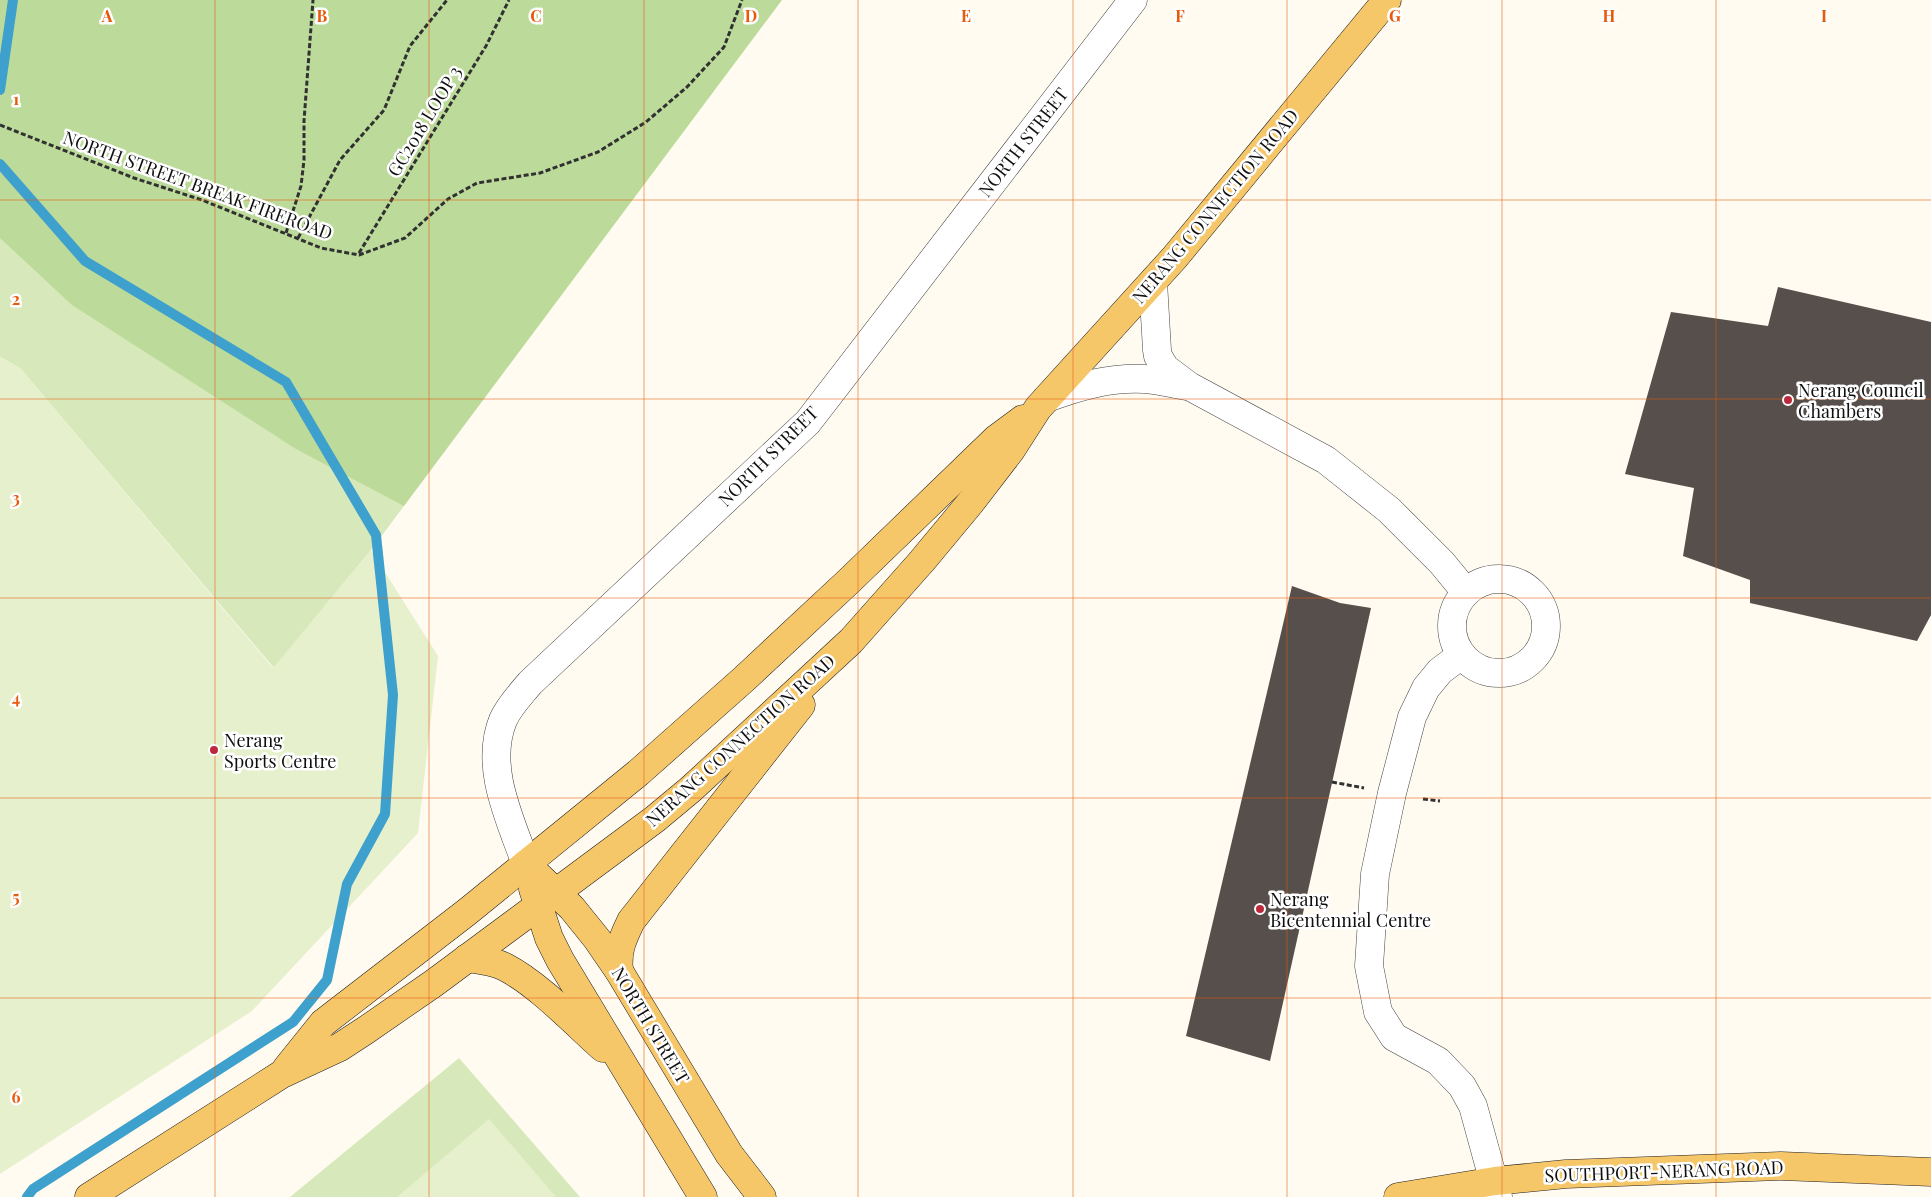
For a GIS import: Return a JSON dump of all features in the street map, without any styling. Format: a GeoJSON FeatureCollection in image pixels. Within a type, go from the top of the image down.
{"type":"FeatureCollection","features":[{"type":"Feature","properties":{"kind":"main road","name":"NERANG CONNECTION ROAD"},"geometry":{"type":"LineString","coordinates":[[89,1197],[282,1074],[340,1047],[467,958],[655,819],[691,789],[851,640],[922,561],[1011,450],[1043,403],[1153,282],[1243,176],[1387,0]]}},
{"type":"Feature","properties":{"kind":"main road","name":"NERANG CONNECTION ROAD"},"geometry":{"type":"LineString","coordinates":[[282,1074],[323,1023],[526,864],[638,773],[730,692],[849,581],[996,439],[1043,403]]}},
{"type":"Feature","properties":{"kind":"main road"},"geometry":{"type":"LineString","coordinates":[[619,971],[620,944],[631,921],[851,640]]}},
{"type":"Feature","properties":{"kind":"main road","name":"NORTH STREET"},"geometry":{"type":"LineString","coordinates":[[526,864],[547,899],[549,938],[560,960],[703,1197]]}},
{"type":"Feature","properties":{"kind":"main road","name":"NORTH STREET"},"geometry":{"type":"LineString","coordinates":[[547,899],[572,908],[597,939],[619,971],[729,1154],[762,1197]]}},
{"type":"Feature","properties":{"kind":"main road"},"geometry":{"type":"LineString","coordinates":[[467,958],[498,964],[525,980],[626,1070]]}},
{"type":"Feature","properties":{"kind":"main road","name":"SOUTHPORT-NERANG ROAD"},"geometry":{"type":"LineString","coordinates":[[1398,1197],[1496,1189],[1566,1174],[1782,1166],[1931,1172]]}},
{"type":"Feature","properties":{"kind":"street","name":"NORTH STREET"},"geometry":{"type":"LineString","coordinates":[[526,864],[502,795],[495,759],[497,741],[504,719],[516,700],[530,683],[808,422],[1133,0]]}},
{"type":"Feature","properties":{"kind":"street"},"geometry":{"type":"LineString","coordinates":[[1153,282],[1156,343],[1158,356],[1165,368],[1189,386],[1326,460],[1389,510],[1442,563],[1465,591]]}},
{"type":"Feature","properties":{"kind":"street"},"geometry":{"type":"LineString","coordinates":[[1043,403],[1075,387],[1111,380],[1145,380],[1189,386]]}},
{"type":"Feature","properties":{"kind":"street"},"geometry":{"type":"LineString","coordinates":[[1499,578],[1531,591],[1545,613],[1545,640],[1531,662],[1508,674],[1481,672],[1460,656],[1451,634],[1453,610],[1465,591],[1481,581],[1499,578]]}},
{"type":"Feature","properties":{"kind":"street"},"geometry":{"type":"LineString","coordinates":[[1460,656],[1440,671],[1426,688],[1412,717],[1392,793],[1375,874],[1369,966],[1378,1012],[1394,1037],[1438,1061],[1466,1092],[1477,1115],[1496,1189]]}},
{"type":"Feature","properties":{"kind":"path"},"geometry":{"type":"LineString","coordinates":[[286,233],[301,186],[304,160],[304,121],[312,0]]}},
{"type":"Feature","properties":{"kind":"path"},"geometry":{"type":"LineString","coordinates":[[298,238],[340,160],[384,110],[410,46],[447,0]]}},
{"type":"Feature","properties":{"kind":"path","name":"GC2018 LOOP 3"},"geometry":{"type":"LineString","coordinates":[[359,255],[486,46],[509,0]]}},
{"type":"Feature","properties":{"kind":"path"},"geometry":{"type":"LineString","coordinates":[[359,255],[406,238],[448,199],[476,183],[540,173],[582,158],[598,152],[646,122],[687,87],[724,46],[742,0]]}},
{"type":"Feature","properties":{"kind":"path","name":"NORTH STREET BREAK FIREROAD"},"geometry":{"type":"LineString","coordinates":[[0,125],[134,178],[202,200],[321,248],[359,255]]}},
{"type":"Feature","properties":{"kind":"path"},"geometry":{"type":"LineString","coordinates":[[1332,782],[1369,790]]}},
{"type":"Feature","properties":{"kind":"path"},"geometry":{"type":"LineString","coordinates":[[1423,799],[1440,801]]}},
{"type":"Feature","properties":{"kind":"green space"},"geometry":{"type":"Polygon","coordinates":[[[0,0],[782,0],[404,506],[296,449],[72,305],[0,238],[0,0]]]}},
{"type":"Feature","properties":{"kind":"green space"},"geometry":{"type":"Polygon","coordinates":[[[0,77],[227,272],[404,506],[371,550],[274,668],[20,368],[0,357],[0,77]]]}},
{"type":"Feature","properties":{"kind":"green space","name":"Nerang Sports Centre"},"geometry":{"type":"Polygon","coordinates":[[[0,357],[20,368],[273,668],[371,550],[438,656],[418,833],[252,1011],[0,1174],[0,357]]]}},
{"type":"Feature","properties":{"kind":"green space"},"geometry":{"type":"Polygon","coordinates":[[[459,1058],[580,1197],[290,1197],[459,1058]]]}},
{"type":"Feature","properties":{"kind":"green space"},"geometry":{"type":"Polygon","coordinates":[[[489,1119],[556,1197],[397,1197],[489,1119]]]}},
{"type":"Feature","properties":{"kind":"building","name":"Nerang Council Chambers"},"geometry":{"type":"Polygon","coordinates":[[[1778,287],[1931,322],[1931,615],[1917,641],[1750,603],[1750,580],[1683,556],[1694,488],[1625,474],[1671,312],[1768,326],[1778,287]]]}},
{"type":"Feature","properties":{"kind":"building","name":"Nerang Bicentennial Centre"},"geometry":{"type":"Polygon","coordinates":[[[1292,586],[1340,603],[1371,608],[1270,1061],[1186,1036],[1292,586]]]}},
{"type":"Feature","properties":{"kind":"waterway"},"geometry":{"type":"LineString","coordinates":[[0,90],[13,0]]}},
{"type":"Feature","properties":{"kind":"waterway"},"geometry":{"type":"LineString","coordinates":[[0,164],[85,261],[286,382],[376,535],[393,695],[385,814],[347,884],[327,980],[293,1022],[33,1189],[27,1197]]}},
{"type":"Feature","properties":{"kind":"place","name":"Nerang Council Chambers"},"geometry":{"type":"Point","coordinates":[1788,400]}},
{"type":"Feature","properties":{"kind":"place","name":"Nerang Sports Centre"},"geometry":{"type":"Point","coordinates":[214,750]}},
{"type":"Feature","properties":{"kind":"place","name":"Nerang Bicentennial Centre"},"geometry":{"type":"Point","coordinates":[1260,909]}}]}
